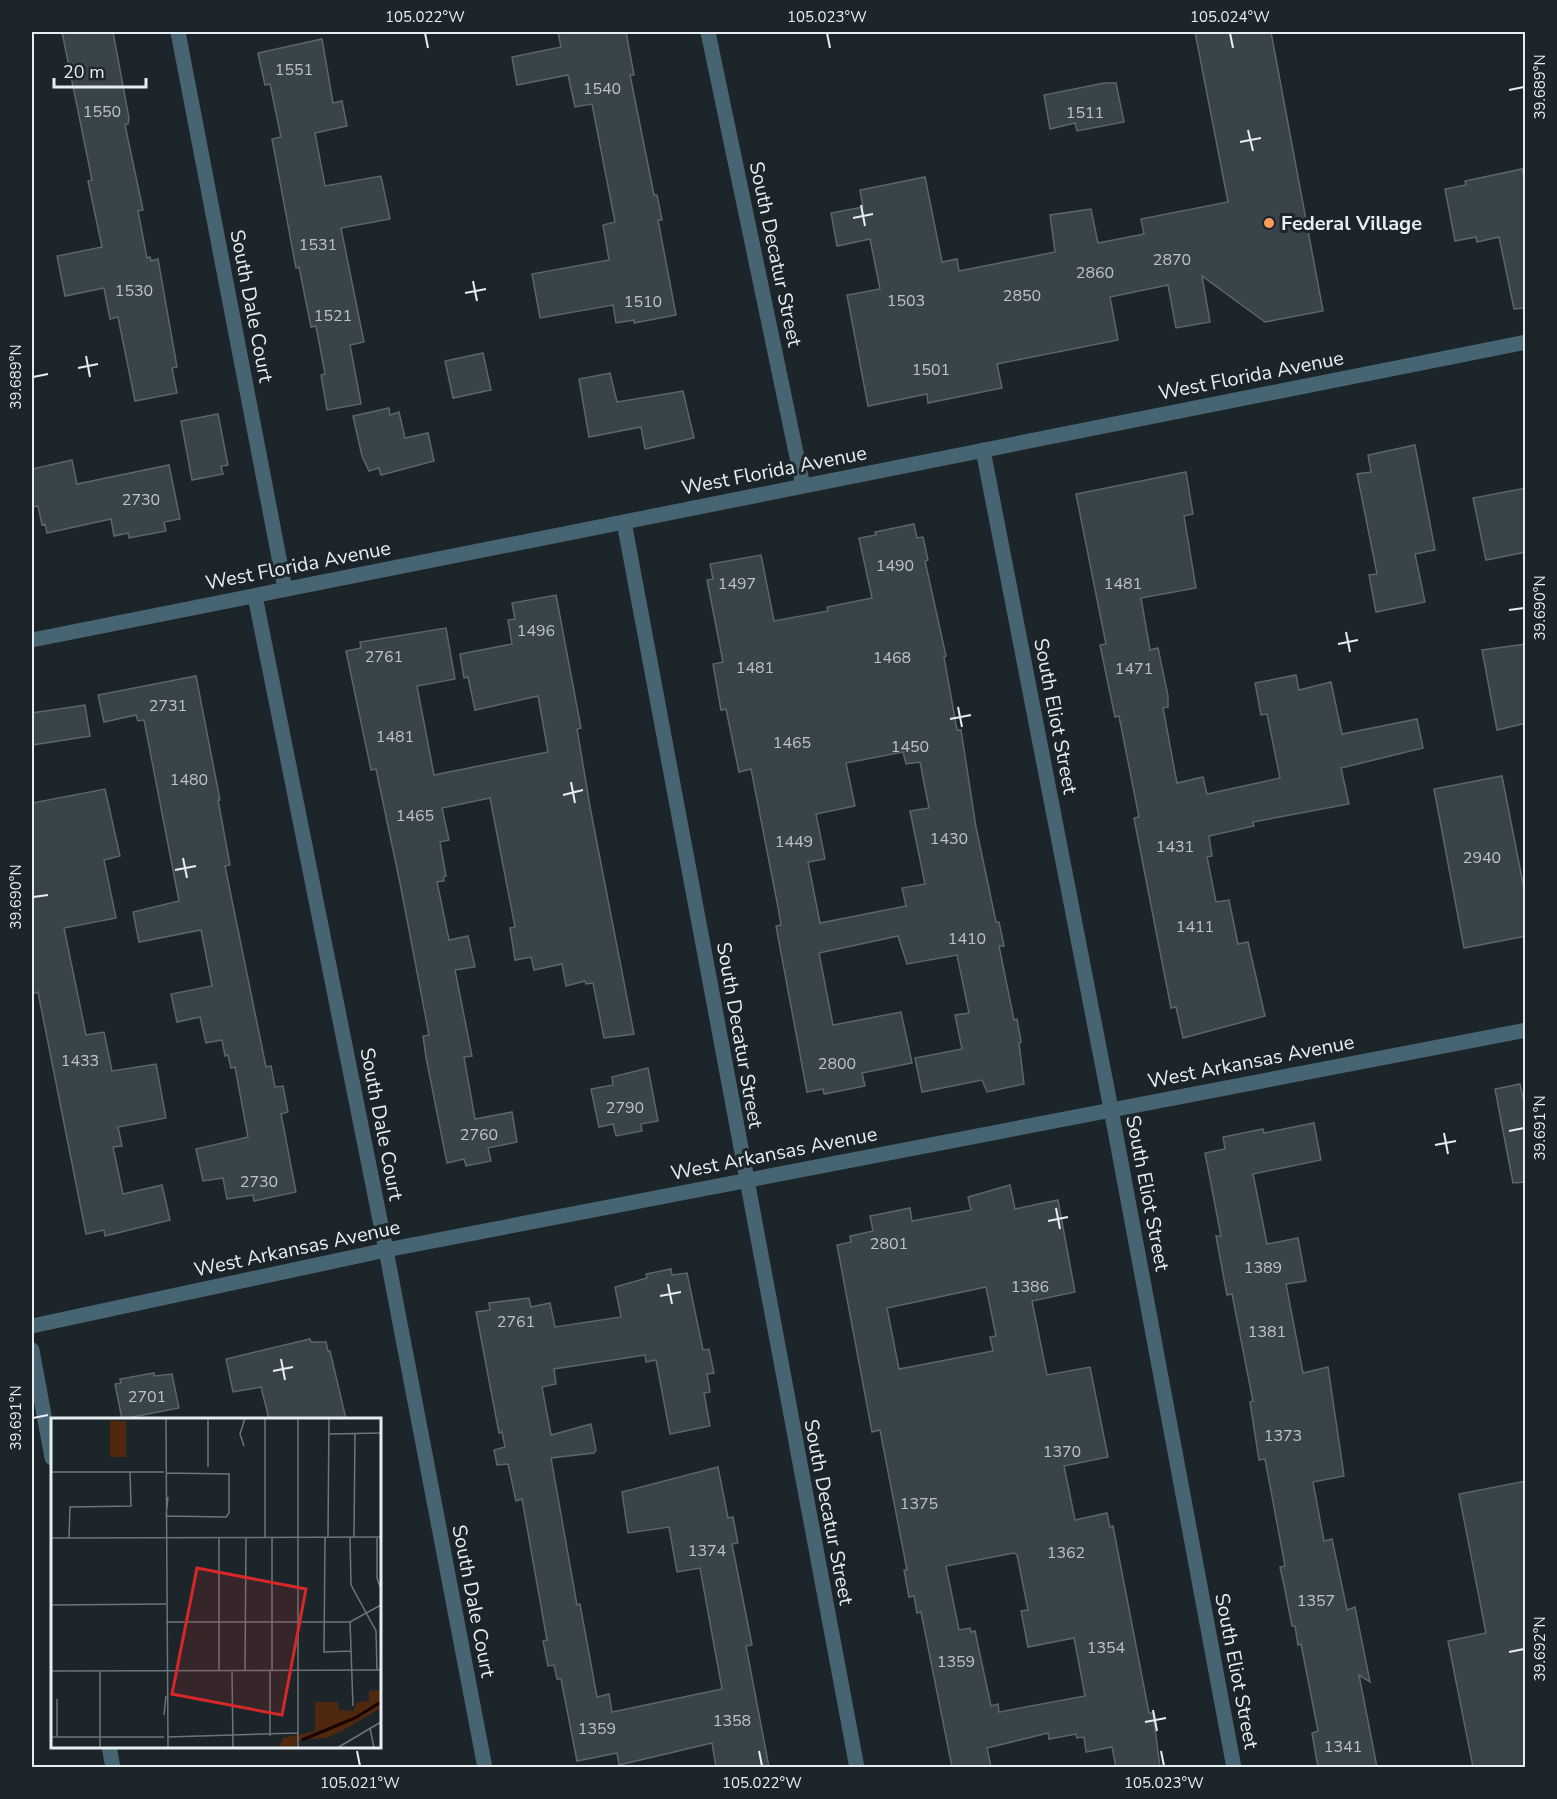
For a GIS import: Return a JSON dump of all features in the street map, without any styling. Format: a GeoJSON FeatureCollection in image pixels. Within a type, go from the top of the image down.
{"type":"FeatureCollection","features":[{"type":"Feature","properties":{"kind":"street","name":"South Dale Court"},"geometry":{"type":"LineString","coordinates":[[178,32],[285,589]]}},
{"type":"Feature","properties":{"kind":"street","name":"South Decatur Street"},"geometry":{"type":"LineString","coordinates":[[708,32],[803,486]]}},
{"type":"Feature","properties":{"kind":"street","name":"West Florida Avenue"},"geometry":{"type":"LineString","coordinates":[[32,640],[1526,342]]}},
{"type":"Feature","properties":{"kind":"street","name":"South Eliot Street"},"geometry":{"type":"LineString","coordinates":[[982,450],[1111,1109],[1234,1767]]}},
{"type":"Feature","properties":{"kind":"street","name":"South Decatur Street"},"geometry":{"type":"LineString","coordinates":[[624,522],[856,1767]]}},
{"type":"Feature","properties":{"kind":"street","name":"South Dale Court"},"geometry":{"type":"LineString","coordinates":[[255,596],[386,1250],[484,1767]]}},
{"type":"Feature","properties":{"kind":"street","name":"West Arkansas Avenue"},"geometry":{"type":"LineString","coordinates":[[32,1326],[386,1250],[1526,1029]]}},
{"type":"Feature","properties":{"kind":"street"},"geometry":{"type":"LineString","coordinates":[[32,1350],[51,1453]]}},
{"type":"Feature","properties":{"kind":"street"},"geometry":{"type":"LineString","coordinates":[[109,1748],[113,1767]]}},
{"type":"Feature","properties":{"kind":"building"},"geometry":{"type":"Polygon","coordinates":[[[62,32],[113,32],[129,118],[128,124],[125,125],[143,210],[138,211],[147,258],[150,257],[151,261],[158,259],[177,367],[172,368],[177,393],[135,401],[118,317],[110,319],[104,288],[65,296],[57,256],[102,247],[88,181],[92,180],[62,32]]]}},
{"type":"Feature","properties":{"kind":"building"},"geometry":{"type":"Polygon","coordinates":[[[558,32],[626,32],[634,75],[630,75],[654,195],[657,195],[662,220],[658,220],[676,315],[634,323],[634,320],[616,323],[613,305],[540,318],[532,274],[609,260],[603,225],[615,222],[592,104],[575,107],[568,75],[517,85],[512,57],[561,47],[558,32]]]}},
{"type":"Feature","properties":{"kind":"building"},"geometry":{"type":"Polygon","coordinates":[[[1195,32],[1271,32],[1323,311],[1265,322],[1202,276],[1210,322],[1176,328],[1168,285],[1110,297],[1118,340],[997,364],[1002,388],[928,403],[927,394],[868,406],[847,295],[880,289],[870,239],[837,246],[831,213],[863,207],[860,190],[925,177],[942,262],[957,259],[959,271],[1055,252],[1050,215],[1091,209],[1098,243],[1144,234],[1141,219],[1228,202],[1195,32]]]}},
{"type":"Feature","properties":{"kind":"building"},"geometry":{"type":"Polygon","coordinates":[[[322,39],[333,103],[342,101],[347,126],[315,133],[325,186],[381,176],[390,219],[341,228],[364,342],[350,345],[361,404],[327,410],[321,375],[325,374],[316,326],[311,327],[299,267],[296,268],[272,139],[281,137],[270,84],[265,85],[258,53],[322,39]]]}},
{"type":"Feature","properties":{"kind":"building"},"geometry":{"type":"Polygon","coordinates":[[[1104,83],[1116,83],[1124,122],[1077,131],[1075,123],[1050,129],[1044,95],[1104,83]]]}},
{"type":"Feature","properties":{"kind":"building"},"geometry":{"type":"Polygon","coordinates":[[[1522,169],[1526,185],[1526,308],[1514,309],[1499,237],[1477,242],[1476,237],[1455,241],[1445,189],[1466,185],[1465,181],[1522,169]]]}},
{"type":"Feature","properties":{"kind":"building"},"geometry":{"type":"Polygon","coordinates":[[[483,353],[491,390],[453,398],[445,361],[483,353]]]}},
{"type":"Feature","properties":{"kind":"building"},"geometry":{"type":"Polygon","coordinates":[[[610,373],[617,402],[683,391],[694,438],[645,449],[641,427],[589,437],[579,379],[610,373]]]}},
{"type":"Feature","properties":{"kind":"building"},"geometry":{"type":"Polygon","coordinates":[[[389,408],[390,415],[399,412],[405,438],[428,433],[434,461],[381,475],[379,468],[369,471],[362,456],[353,416],[389,408]]]}},
{"type":"Feature","properties":{"kind":"building"},"geometry":{"type":"Polygon","coordinates":[[[218,414],[228,465],[221,466],[223,474],[192,480],[181,421],[218,414]]]}},
{"type":"Feature","properties":{"kind":"building"},"geometry":{"type":"Polygon","coordinates":[[[1415,445],[1435,550],[1415,554],[1425,602],[1376,612],[1369,575],[1377,574],[1357,474],[1371,472],[1368,455],[1415,445]]]}},
{"type":"Feature","properties":{"kind":"building"},"geometry":{"type":"Polygon","coordinates":[[[72,460],[77,484],[169,465],[180,519],[164,522],[166,531],[129,538],[128,533],[114,536],[111,519],[47,533],[45,524],[42,525],[38,506],[32,507],[32,469],[72,460]]]}},
{"type":"Feature","properties":{"kind":"building"},"geometry":{"type":"Polygon","coordinates":[[[1186,472],[1193,514],[1184,516],[1196,588],[1141,598],[1150,650],[1158,648],[1168,696],[1168,707],[1163,708],[1177,783],[1203,777],[1207,794],[1280,778],[1267,714],[1261,715],[1255,683],[1296,675],[1299,690],[1331,682],[1342,734],[1417,719],[1423,748],[1341,768],[1349,804],[1253,822],[1254,826],[1209,836],[1212,856],[1207,857],[1216,902],[1229,900],[1238,944],[1248,942],[1265,1016],[1183,1038],[1176,1007],[1171,1008],[1134,818],[1139,817],[1119,716],[1115,717],[1100,645],[1106,644],[1076,494],[1186,472]]]}},
{"type":"Feature","properties":{"kind":"building"},"geometry":{"type":"Polygon","coordinates":[[[1526,488],[1526,552],[1486,560],[1473,498],[1526,488]]]}},
{"type":"Feature","properties":{"kind":"building"},"geometry":{"type":"Polygon","coordinates":[[[914,524],[917,538],[923,537],[928,560],[925,561],[946,656],[944,657],[957,730],[961,730],[976,827],[996,922],[999,922],[1004,946],[999,946],[1014,1020],[1017,1019],[1024,1084],[987,1092],[982,1080],[922,1092],[915,1058],[962,1049],[955,1015],[969,1013],[957,955],[907,964],[898,936],[819,953],[833,1025],[901,1012],[912,1063],[862,1073],[865,1086],[824,1094],[823,1089],[807,1092],[776,926],[781,925],[778,907],[751,769],[739,772],[726,709],[721,710],[713,664],[723,662],[707,580],[713,579],[710,564],[761,555],[774,621],[828,611],[827,607],[872,598],[859,538],[876,535],[875,532],[914,524]],[[903,752],[846,763],[855,806],[816,814],[825,859],[808,862],[820,923],[906,906],[902,888],[925,884],[910,811],[929,808],[920,762],[906,764],[903,752]]]}},
{"type":"Feature","properties":{"kind":"building"},"geometry":{"type":"Polygon","coordinates":[[[556,595],[581,728],[577,729],[591,812],[634,1034],[604,1038],[593,983],[586,984],[585,981],[566,986],[562,964],[534,970],[531,957],[515,960],[510,928],[515,927],[490,798],[442,808],[449,840],[440,842],[446,876],[443,877],[444,881],[437,882],[449,940],[468,936],[475,967],[455,970],[472,1056],[464,1057],[475,1119],[512,1112],[517,1142],[488,1148],[491,1161],[466,1166],[464,1159],[447,1163],[423,1036],[429,1035],[401,888],[376,769],[371,770],[346,651],[361,648],[360,642],[446,628],[455,679],[417,686],[434,775],[548,752],[538,696],[475,710],[468,677],[464,678],[460,654],[512,644],[508,620],[515,619],[512,603],[556,595]]]}},
{"type":"Feature","properties":{"kind":"building"},"geometry":{"type":"Polygon","coordinates":[[[1526,644],[1526,723],[1497,730],[1482,650],[1526,644]]]}},
{"type":"Feature","properties":{"kind":"building"},"geometry":{"type":"Polygon","coordinates":[[[196,676],[230,865],[225,866],[266,1067],[271,1066],[275,1087],[283,1086],[288,1112],[281,1114],[296,1192],[254,1201],[253,1195],[227,1199],[223,1178],[203,1181],[196,1149],[248,1137],[235,1067],[231,1068],[228,1055],[225,1056],[222,1040],[206,1043],[200,1017],[177,1022],[171,994],[212,986],[201,930],[139,942],[133,912],[179,901],[144,720],[138,721],[136,715],[104,722],[98,695],[196,676]]]}},
{"type":"Feature","properties":{"kind":"building"},"geometry":{"type":"Polygon","coordinates":[[[85,705],[90,736],[32,745],[32,713],[85,705]]]}},
{"type":"Feature","properties":{"kind":"building"},"geometry":{"type":"Polygon","coordinates":[[[1502,776],[1526,899],[1526,936],[1464,948],[1434,789],[1502,776]]]}},
{"type":"Feature","properties":{"kind":"building"},"geometry":{"type":"Polygon","coordinates":[[[105,789],[120,856],[104,860],[116,918],[64,928],[86,1035],[104,1032],[112,1071],[156,1064],[166,1118],[118,1127],[122,1146],[113,1147],[123,1194],[162,1185],[170,1220],[105,1236],[104,1230],[86,1234],[38,992],[32,994],[32,803],[105,789]]]}},
{"type":"Feature","properties":{"kind":"building"},"geometry":{"type":"Polygon","coordinates":[[[648,1068],[658,1121],[641,1124],[642,1131],[616,1136],[613,1124],[599,1127],[591,1089],[613,1085],[612,1077],[648,1068]]]}},
{"type":"Feature","properties":{"kind":"building"},"geometry":{"type":"Polygon","coordinates":[[[1520,1084],[1526,1112],[1526,1182],[1513,1183],[1495,1089],[1520,1084]]]}},
{"type":"Feature","properties":{"kind":"building"},"geometry":{"type":"Polygon","coordinates":[[[1314,1123],[1321,1160],[1253,1174],[1267,1244],[1298,1238],[1306,1281],[1286,1284],[1303,1373],[1328,1367],[1344,1476],[1313,1482],[1324,1541],[1332,1539],[1347,1610],[1355,1607],[1370,1682],[1359,1675],[1377,1767],[1318,1767],[1312,1733],[1318,1731],[1301,1644],[1298,1645],[1295,1626],[1292,1626],[1280,1567],[1285,1566],[1265,1459],[1259,1460],[1250,1402],[1253,1401],[1232,1294],[1227,1295],[1216,1236],[1221,1236],[1205,1153],[1225,1149],[1223,1137],[1263,1129],[1264,1133],[1314,1123]]]}},
{"type":"Feature","properties":{"kind":"building"},"geometry":{"type":"Polygon","coordinates":[[[1010,1185],[1015,1209],[1058,1200],[1075,1292],[1032,1301],[1047,1375],[1090,1367],[1108,1457],[1064,1466],[1075,1520],[1107,1513],[1110,1527],[1113,1526],[1149,1713],[1153,1713],[1160,1767],[1116,1767],[1112,1747],[1086,1752],[1084,1737],[1077,1738],[1076,1734],[1049,1739],[1048,1733],[987,1748],[991,1767],[952,1767],[921,1612],[917,1613],[914,1596],[909,1597],[904,1570],[907,1570],[880,1430],[872,1432],[837,1245],[851,1242],[850,1236],[873,1231],[870,1216],[910,1208],[912,1221],[971,1210],[968,1197],[1010,1185]],[[986,1287],[887,1308],[899,1369],[993,1351],[990,1337],[996,1336],[986,1287]],[[1014,1553],[946,1566],[959,1630],[970,1628],[971,1632],[975,1631],[991,1706],[998,1704],[999,1712],[1085,1696],[1074,1638],[1028,1647],[1021,1611],[1028,1610],[1017,1555],[1014,1553]]]}},
{"type":"Feature","properties":{"kind":"building"},"geometry":{"type":"Polygon","coordinates":[[[671,1269],[672,1275],[687,1273],[703,1350],[709,1349],[714,1373],[707,1374],[710,1392],[704,1393],[710,1426],[670,1434],[656,1360],[646,1362],[645,1355],[554,1369],[556,1384],[542,1387],[551,1435],[591,1424],[596,1450],[594,1453],[551,1458],[577,1605],[580,1604],[597,1697],[609,1694],[612,1712],[722,1689],[700,1568],[677,1572],[669,1527],[628,1533],[622,1492],[718,1467],[728,1518],[733,1517],[738,1543],[732,1544],[752,1645],[746,1646],[769,1767],[716,1767],[712,1743],[619,1765],[617,1753],[577,1761],[561,1679],[557,1679],[554,1665],[548,1666],[543,1641],[547,1640],[522,1499],[516,1501],[508,1464],[497,1465],[494,1450],[505,1447],[502,1432],[499,1433],[476,1312],[490,1310],[489,1303],[529,1298],[531,1307],[550,1303],[555,1327],[621,1317],[615,1287],[647,1278],[646,1274],[671,1269]]]}},
{"type":"Feature","properties":{"kind":"building"},"geometry":{"type":"Polygon","coordinates":[[[310,1339],[311,1342],[326,1342],[346,1418],[269,1418],[261,1387],[233,1392],[226,1359],[310,1339]]]}},
{"type":"Feature","properties":{"kind":"building"},"geometry":{"type":"Polygon","coordinates":[[[154,1373],[154,1376],[172,1374],[179,1408],[122,1418],[115,1384],[121,1383],[120,1379],[154,1373]]]}},
{"type":"Feature","properties":{"kind":"building"},"geometry":{"type":"Polygon","coordinates":[[[1526,1481],[1526,1767],[1473,1767],[1448,1641],[1486,1633],[1459,1494],[1526,1481]]]}},
{"type":"Feature","properties":{"kind":"place","name":"Federal Village"},"geometry":{"type":"Point","coordinates":[1269,223]}}]}
